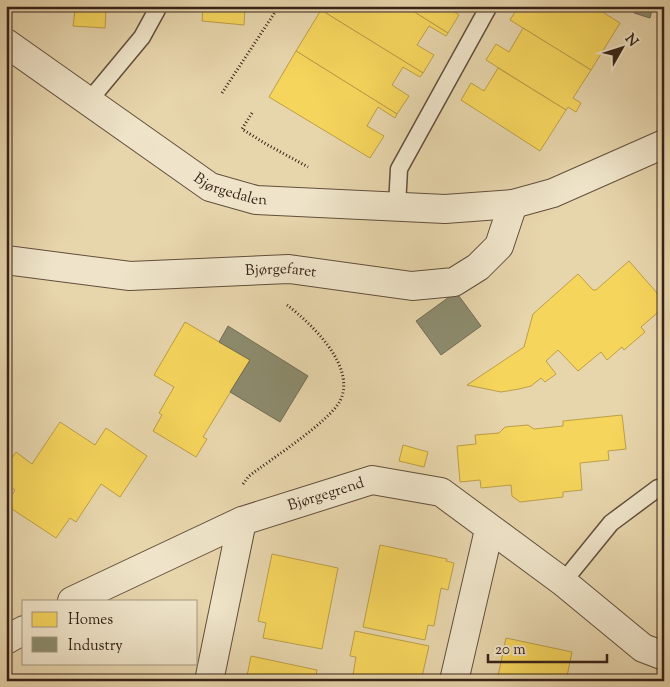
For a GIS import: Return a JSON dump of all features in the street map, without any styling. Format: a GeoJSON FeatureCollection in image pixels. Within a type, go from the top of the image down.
{"type":"FeatureCollection","features":[{"type":"Feature","properties":{"kind":"street","name":"Bjørgedalen"},"geometry":{"type":"LineString","coordinates":[[6,43],[210,187],[256,200],[446,209],[512,204],[553,193],[664,144]]}},
{"type":"Feature","properties":{"kind":"street","name":"Bjørgefaret"},"geometry":{"type":"LineString","coordinates":[[6,260],[130,276],[289,269],[412,286],[454,282],[478,267],[499,246],[512,204]]}},
{"type":"Feature","properties":{"kind":"street","name":"Bjørgegrend"},"geometry":{"type":"LineString","coordinates":[[74,600],[242,521],[372,480],[440,492],[562,582],[643,648],[664,656]]}},
{"type":"Feature","properties":{"kind":"street"},"geometry":{"type":"LineString","coordinates":[[209,681],[242,521]]}},
{"type":"Feature","properties":{"kind":"street"},"geometry":{"type":"LineString","coordinates":[[454,681],[489,530]]}},
{"type":"Feature","properties":{"kind":"street"},"geometry":{"type":"LineString","coordinates":[[6,640],[22,631]]}},
{"type":"Feature","properties":{"kind":"lane"},"geometry":{"type":"LineString","coordinates":[[88,102],[142,37],[158,12],[159,6]]}},
{"type":"Feature","properties":{"kind":"lane"},"geometry":{"type":"LineString","coordinates":[[397,206],[398,169],[489,6]]}},
{"type":"Feature","properties":{"kind":"lane"},"geometry":{"type":"LineString","coordinates":[[562,582],[611,524],[658,488],[664,489]]}},
{"type":"Feature","properties":{"kind":"path"},"geometry":{"type":"LineString","coordinates":[[222,93],[264,31],[278,6]]}},
{"type":"Feature","properties":{"kind":"path"},"geometry":{"type":"LineString","coordinates":[[252,113],[242,129],[297,160]]}},
{"type":"Feature","properties":{"kind":"path"},"geometry":{"type":"LineString","coordinates":[[242,521],[238,495],[249,476],[330,415],[340,401],[344,385],[340,365],[333,352],[304,318],[255,280],[254,271]]}},
{"type":"Feature","properties":{"kind":"building: Homes"},"geometry":{"type":"Polygon","coordinates":[[[115,6],[115,10],[106,10],[105,28],[73,26],[75,10],[38,7],[115,6]]]}},
{"type":"Feature","properties":{"kind":"building: Homes"},"geometry":{"type":"Polygon","coordinates":[[[203,6],[251,6],[251,8],[245,7],[244,25],[202,21],[203,6]]]}},
{"type":"Feature","properties":{"kind":"building: Homes"},"geometry":{"type":"Polygon","coordinates":[[[324,6],[405,6],[448,33],[446,36],[429,26],[417,45],[434,55],[423,73],[321,10],[324,6]]]}},
{"type":"Feature","properties":{"kind":"building: Homes"},"geometry":{"type":"Polygon","coordinates":[[[405,6],[445,6],[459,15],[448,33],[405,6]]]}},
{"type":"Feature","properties":{"kind":"building: Homes"},"geometry":{"type":"Polygon","coordinates":[[[519,6],[526,6],[534,11],[537,6],[593,6],[620,23],[591,70],[510,20],[519,6]]]}},
{"type":"Feature","properties":{"kind":"building: Homes"},"geometry":{"type":"Polygon","coordinates":[[[321,10],[423,73],[420,77],[403,67],[392,85],[409,96],[397,114],[296,51],[321,10]]]}},
{"type":"Feature","properties":{"kind":"building: Homes"},"geometry":{"type":"Polygon","coordinates":[[[523,28],[591,70],[573,98],[581,103],[576,112],[568,107],[566,110],[486,60],[496,44],[509,52],[523,28]]]}},
{"type":"Feature","properties":{"kind":"building: Homes"},"geometry":{"type":"Polygon","coordinates":[[[296,51],[397,114],[395,118],[378,107],[367,126],[384,136],[370,158],[269,97],[296,51]]]}},
{"type":"Feature","properties":{"kind":"building: Homes"},"geometry":{"type":"Polygon","coordinates":[[[498,68],[566,110],[540,151],[461,100],[471,83],[484,91],[498,68]]]}},
{"type":"Feature","properties":{"kind":"building: Homes"},"geometry":{"type":"Polygon","coordinates":[[[629,261],[664,301],[664,307],[641,327],[645,332],[624,350],[622,347],[607,360],[601,352],[578,371],[558,350],[546,361],[556,374],[545,382],[541,378],[531,386],[519,389],[501,392],[467,385],[524,347],[533,314],[578,274],[593,290],[596,290],[629,261]]]}},
{"type":"Feature","properties":{"kind":"building: Homes"},"geometry":{"type":"Polygon","coordinates":[[[185,322],[250,360],[203,437],[207,439],[196,457],[153,431],[162,415],[159,413],[174,387],[154,375],[185,322]]]}},
{"type":"Feature","properties":{"kind":"building: Homes"},"geometry":{"type":"Polygon","coordinates":[[[622,415],[626,449],[608,451],[609,460],[580,463],[582,490],[563,492],[563,497],[520,502],[512,496],[511,485],[481,488],[480,480],[460,482],[457,446],[476,444],[475,435],[499,433],[505,427],[528,425],[534,429],[563,426],[563,421],[622,415]]]}},
{"type":"Feature","properties":{"kind":"building: Homes"},"geometry":{"type":"Polygon","coordinates":[[[60,422],[95,445],[106,428],[147,456],[120,497],[101,484],[76,522],[70,518],[56,538],[6,505],[15,490],[6,484],[6,467],[16,452],[32,464],[60,422]]]}},
{"type":"Feature","properties":{"kind":"building: Homes"},"geometry":{"type":"Polygon","coordinates":[[[403,445],[428,452],[424,467],[399,461],[403,445]]]}},
{"type":"Feature","properties":{"kind":"building: Homes"},"geometry":{"type":"Polygon","coordinates":[[[380,545],[447,559],[446,561],[454,563],[448,590],[441,588],[434,626],[428,625],[425,640],[363,627],[380,545]]]}},
{"type":"Feature","properties":{"kind":"building: Homes"},"geometry":{"type":"Polygon","coordinates":[[[272,554],[338,568],[322,649],[263,638],[266,623],[258,621],[272,554]]]}},
{"type":"Feature","properties":{"kind":"building: Homes"},"geometry":{"type":"Polygon","coordinates":[[[355,631],[429,646],[421,681],[352,681],[356,657],[350,656],[355,631]]]}},
{"type":"Feature","properties":{"kind":"building: Homes"},"geometry":{"type":"Polygon","coordinates":[[[506,638],[572,652],[566,681],[497,681],[506,638]]]}},
{"type":"Feature","properties":{"kind":"building: Homes"},"geometry":{"type":"Polygon","coordinates":[[[251,656],[317,670],[315,681],[246,681],[251,656]]]}},
{"type":"Feature","properties":{"kind":"building: Industry"},"geometry":{"type":"Polygon","coordinates":[[[635,6],[653,6],[650,18],[634,13],[635,6]]]}},
{"type":"Feature","properties":{"kind":"building: Industry"},"geometry":{"type":"Polygon","coordinates":[[[456,292],[481,326],[441,355],[416,321],[456,292]]]}},
{"type":"Feature","properties":{"kind":"building: Industry"},"geometry":{"type":"Polygon","coordinates":[[[228,326],[308,376],[280,422],[230,392],[250,360],[219,342],[228,326]]]}}]}
